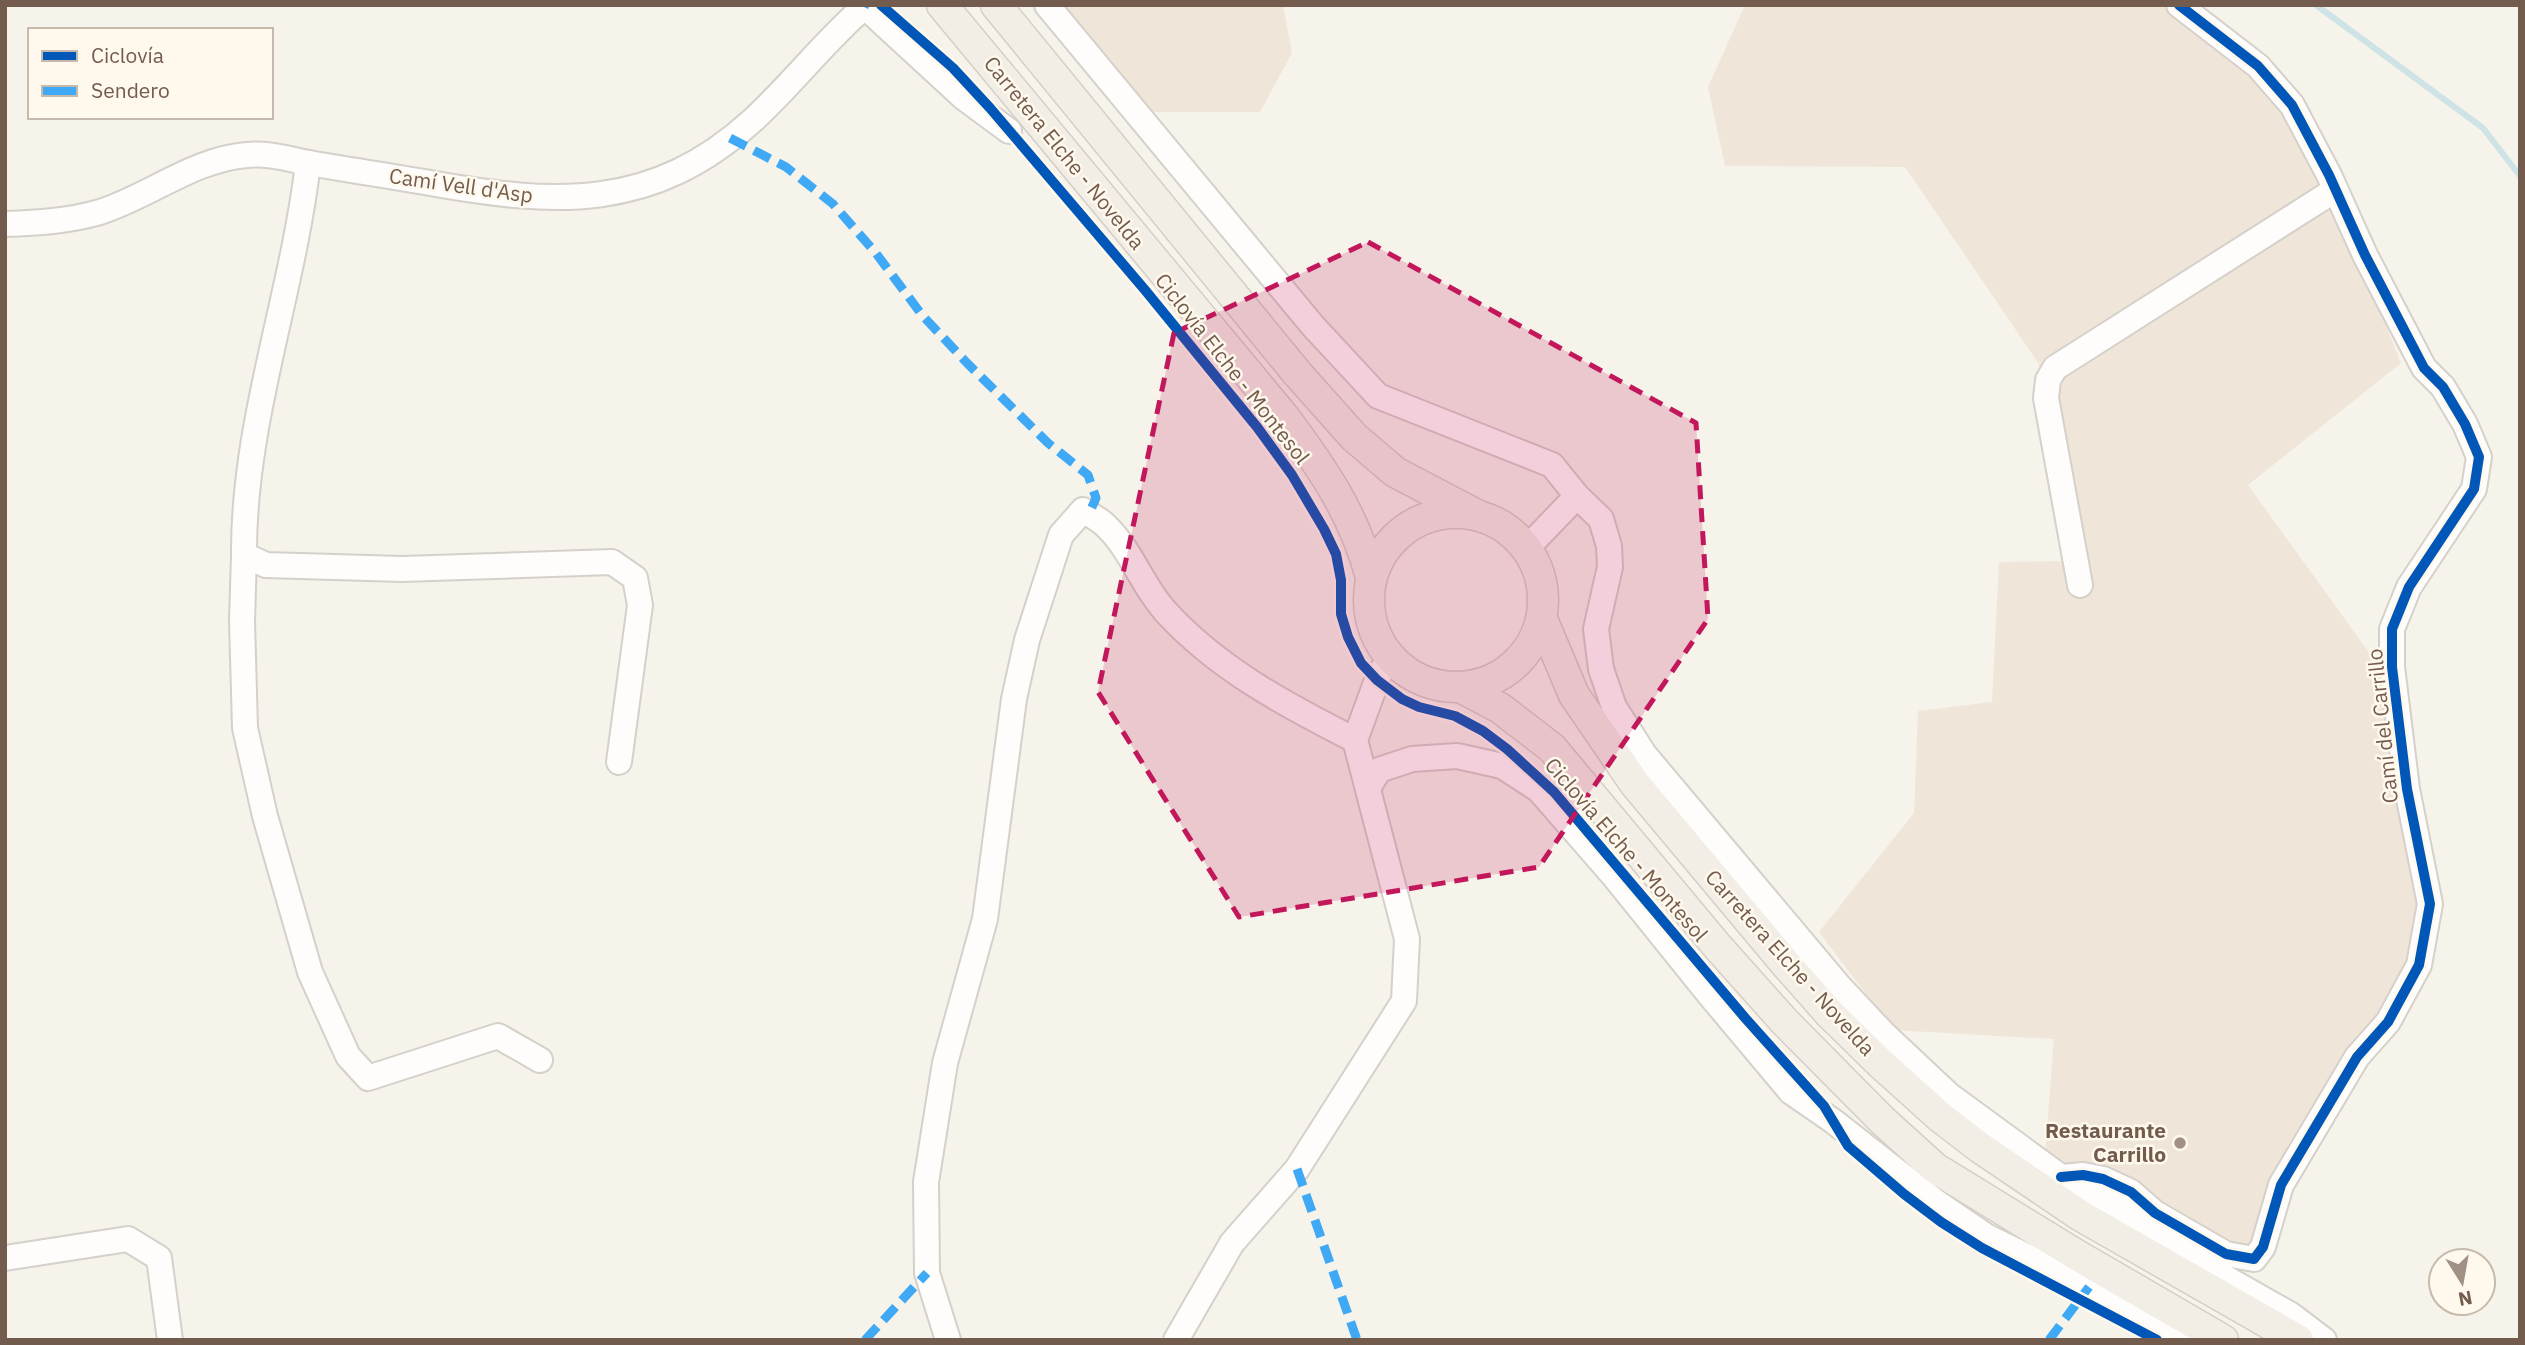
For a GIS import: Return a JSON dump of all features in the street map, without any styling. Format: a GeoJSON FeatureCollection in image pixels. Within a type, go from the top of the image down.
{"type":"FeatureCollection","features":[{"type":"Feature","properties":{"kind":"main road","name":"Carretera Elche - Novelda"},"geometry":{"type":"LineString","coordinates":[[942,5],[1285,418],[1321,466],[1343,503],[1357,531],[1371,577]]}},
{"type":"Feature","properties":{"kind":"main road","name":"Carretera Elche - Novelda"},"geometry":{"type":"LineString","coordinates":[[996,5],[1289,363],[1354,437],[1395,472],[1477,515]]}},
{"type":"Feature","properties":{"kind":"main road"},"geometry":{"type":"LineString","coordinates":[[1458,513],[1477,515],[1505,528],[1527,548],[1537,566],[1544,589],[1542,619],[1528,652],[1494,680],[1462,688],[1424,682],[1392,660],[1381,647],[1370,618],[1371,577],[1388,545],[1417,522],[1458,513]]}},
{"type":"Feature","properties":{"kind":"main road","name":"Carretera Elche - Novelda"},"geometry":{"type":"LineString","coordinates":[[1542,619],[1574,695],[1635,784],[1783,961],[1829,1013],[1880,1063],[1940,1117],[2028,1181],[2081,1216],[2298,1340]]}},
{"type":"Feature","properties":{"kind":"main road","name":"Carretera Elche - Novelda"},"geometry":{"type":"LineString","coordinates":[[1462,688],[1500,708],[1552,748],[1718,947],[1784,1021],[1882,1120],[1936,1168],[2075,1254],[2223,1340]]}},
{"type":"Feature","properties":{"kind":"street"},"geometry":{"type":"LineString","coordinates":[[1047,5],[1313,326],[1378,396],[1552,465],[1577,496],[1601,519],[1609,546],[1610,567],[1596,629],[1601,669],[1614,707],[1644,754],[1839,986],[1883,1033],[1949,1095],[2062,1177],[2210,1269],[2291,1315],[2324,1340]]}},
{"type":"Feature","properties":{"kind":"street","name":"Camí del Carrillo"},"geometry":{"type":"LineString","coordinates":[[2062,1177],[2084,1175],[2103,1179],[2131,1192],[2155,1213],[2226,1254],[2254,1259],[2263,1247],[2281,1185],[2357,1057],[2388,1022],[2419,965],[2430,904],[2407,789],[2392,667],[2392,629],[2409,587],[2474,489],[2479,457],[2465,424],[2443,387],[2424,368],[2292,105],[2258,66],[2179,5]]}},
{"type":"Feature","properties":{"kind":"street"},"geometry":{"type":"LineString","coordinates":[[864,6],[963,97],[1009,131]]}},
{"type":"Feature","properties":{"kind":"street","name":"Camí Vell d'Asp"},"geometry":{"type":"LineString","coordinates":[[5,224],[49,222],[100,212],[216,159],[247,155],[275,155],[482,192],[561,198],[642,187],[687,168],[737,132],[864,6]]}},
{"type":"Feature","properties":{"kind":"street"},"geometry":{"type":"LineString","coordinates":[[309,163],[302,215],[255,431],[244,516],[242,621],[245,728],[265,816],[310,972],[348,1056],[368,1077],[498,1036],[540,1060]]}},
{"type":"Feature","properties":{"kind":"street"},"geometry":{"type":"LineString","coordinates":[[2080,585],[2046,398],[2048,380],[2055,368],[2335,190]]}},
{"type":"Feature","properties":{"kind":"street"},"geometry":{"type":"LineString","coordinates":[[1527,548],[1577,496]]}},
{"type":"Feature","properties":{"kind":"street"},"geometry":{"type":"LineString","coordinates":[[948,1340],[927,1273],[926,1182],[945,1063],[985,919],[1014,699],[1027,640],[1061,535],[1083,510],[1104,524],[1132,559],[1164,610],[1213,656],[1283,704],[1355,740]]}},
{"type":"Feature","properties":{"kind":"street"},"geometry":{"type":"LineString","coordinates":[[244,555],[267,565],[402,569],[612,562],[635,578],[640,605],[619,762]]}},
{"type":"Feature","properties":{"kind":"street"},"geometry":{"type":"LineString","coordinates":[[1176,1340],[1232,1243],[1297,1169],[1404,1001],[1408,939],[1355,740],[1380,672],[1392,660]]}},
{"type":"Feature","properties":{"kind":"street"},"geometry":{"type":"LineString","coordinates":[[1367,788],[1379,770],[1412,759],[1457,756],[1502,766],[1539,790],[1613,875],[1707,993],[1791,1092],[1986,1236],[2082,1283],[2183,1340]]}},
{"type":"Feature","properties":{"kind":"street"},"geometry":{"type":"LineString","coordinates":[[5,1258],[128,1239],[159,1258],[170,1340]]}},
{"type":"Feature","properties":{"kind":"highlighted area"},"geometry":{"type":"Polygon","coordinates":[[[1368,242],[1696,423],[1708,619],[1539,867],[1239,917],[1098,692],[1174,333],[1368,242]]]}},
{"type":"Feature","properties":{"kind":"shaded area"},"geometry":{"type":"Polygon","coordinates":[[[1053,5],[1283,5],[1292,53],[1260,112],[1139,112],[1053,5]]]}},
{"type":"Feature","properties":{"kind":"shaded area"},"geometry":{"type":"Polygon","coordinates":[[[1745,5],[2168,5],[2277,84],[2333,192],[2401,363],[2248,485],[2378,665],[2423,878],[2404,989],[2298,1162],[2262,1259],[2045,1154],[2054,1039],[1893,1030],[1819,932],[1914,813],[1918,711],[1992,702],[1999,562],[2063,561],[2039,364],[1905,167],[1725,166],[1708,87],[1745,5]]]}},
{"type":"Feature","properties":{"kind":"waterway"},"geometry":{"type":"LineString","coordinates":[[2316,5],[2483,128],[2520,176]]}},
{"type":"Feature","properties":{"kind":"marked path"},"geometry":{"type":"LineString","coordinates":[[730,138],[786,167],[833,204],[875,252],[922,315],[967,363],[1048,443],[1088,475],[1096,498],[1089,514]]}},
{"type":"Feature","properties":{"kind":"marked path"},"geometry":{"type":"LineString","coordinates":[[1297,1169],[1357,1340]]}},
{"type":"Feature","properties":{"kind":"marked path"},"geometry":{"type":"LineString","coordinates":[[865,1340],[927,1273]]}},
{"type":"Feature","properties":{"kind":"marked path"},"geometry":{"type":"LineString","coordinates":[[2049,1340],[2089,1287]]}},
{"type":"Feature","properties":{"kind":"cycle path","name":"Ciclovía Elche - Montesol"},"geometry":{"type":"LineString","coordinates":[[881,5],[953,68],[990,108],[1257,427],[1292,475],[1336,554],[1341,580],[1341,614],[1348,637],[1361,663],[1377,680],[1402,699],[1419,707],[1455,716],[1483,731],[1554,792],[1746,1019],[1824,1106],[1848,1146],[1904,1194],[1982,1248],[2157,1340]]}},
{"type":"Feature","properties":{"kind":"cycle path"},"geometry":{"type":"LineString","coordinates":[[2061,1177],[2083,1175],[2103,1179],[2131,1192],[2155,1213],[2226,1254],[2254,1259],[2263,1247],[2281,1185],[2357,1057],[2388,1022],[2419,965],[2430,904],[2407,789],[2392,667],[2392,629],[2409,587],[2474,489],[2479,457],[2465,424],[2443,387],[2424,368],[2292,105],[2258,66],[2179,5]]}},
{"type":"Feature","properties":{"kind":"place","name":"Restaurante Carrillo"},"geometry":{"type":"Point","coordinates":[2180,1143]}}]}
